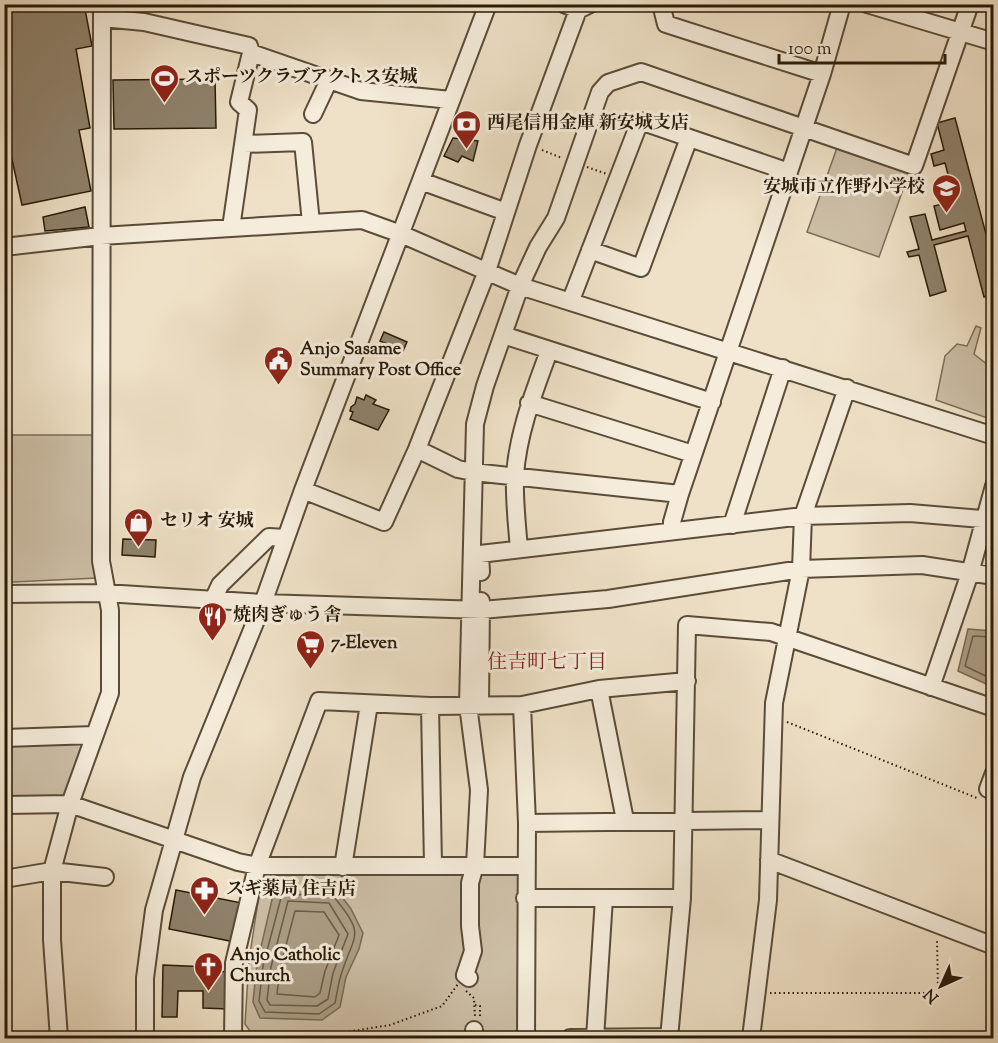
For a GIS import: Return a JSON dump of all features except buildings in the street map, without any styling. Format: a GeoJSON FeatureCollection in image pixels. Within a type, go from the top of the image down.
{"type":"FeatureCollection","features":[{"type":"Feature","properties":{"kind":"street"},"geometry":{"type":"LineString","coordinates":[[145,1038],[145,978],[153,910],[192,777],[263,603],[303,490],[488,4]]}},
{"type":"Feature","properties":{"kind":"street"},"geometry":{"type":"LineString","coordinates":[[661,4],[666,24],[822,74]]}},
{"type":"Feature","properties":{"kind":"street"},"geometry":{"type":"LineString","coordinates":[[672,531],[672,522],[680,494],[730,353],[732,337],[822,74],[842,4]]}},
{"type":"Feature","properties":{"kind":"street"},"geometry":{"type":"LineString","coordinates":[[867,4],[993,42]]}},
{"type":"Feature","properties":{"kind":"street"},"geometry":{"type":"LineString","coordinates":[[467,976],[473,951],[470,926],[470,883],[475,865],[479,790],[474,705],[476,610],[473,472],[475,424],[520,286],[538,247],[556,218],[600,92],[608,83],[641,72],[914,166],[958,31],[970,4]]}},
{"type":"Feature","properties":{"kind":"street"},"geometry":{"type":"LineString","coordinates":[[303,490],[384,522],[417,449],[487,271],[577,6]]}},
{"type":"Feature","properties":{"kind":"street"},"geometry":{"type":"LineString","coordinates":[[59,1038],[52,940],[52,872],[70,804],[110,693],[110,610],[105,593],[101,561],[102,11],[249,46],[250,52],[239,102],[248,110],[231,228]]}},
{"type":"Feature","properties":{"kind":"street"},"geometry":{"type":"LineString","coordinates":[[250,52],[361,91],[451,100]]}},
{"type":"Feature","properties":{"kind":"street"},"geometry":{"type":"LineString","coordinates":[[313,114],[329,80]]}},
{"type":"Feature","properties":{"kind":"street"},"geometry":{"type":"LineString","coordinates":[[571,300],[640,121],[789,172]]}},
{"type":"Feature","properties":{"kind":"street"},"geometry":{"type":"LineString","coordinates":[[590,250],[641,268],[689,138]]}},
{"type":"Feature","properties":{"kind":"street"},"geometry":{"type":"LineString","coordinates":[[244,144],[303,141],[311,223]]}},
{"type":"Feature","properties":{"kind":"street"},"geometry":{"type":"LineString","coordinates":[[421,181],[506,212]]}},
{"type":"Feature","properties":{"kind":"street"},"geometry":{"type":"LineString","coordinates":[[4,247],[101,236],[362,220],[401,234],[520,286],[571,300],[993,436]]}},
{"type":"Feature","properties":{"kind":"street"},"geometry":{"type":"LineString","coordinates":[[503,335],[712,402]]}},
{"type":"Feature","properties":{"kind":"street"},"geometry":{"type":"LineString","coordinates":[[519,549],[515,476],[529,403],[549,351]]}},
{"type":"Feature","properties":{"kind":"street"},"geometry":{"type":"LineString","coordinates":[[732,525],[783,368]]}},
{"type":"Feature","properties":{"kind":"street"},"geometry":{"type":"LineString","coordinates":[[751,1038],[768,900],[773,717],[801,568],[803,516],[847,388]]}},
{"type":"Feature","properties":{"kind":"street"},"geometry":{"type":"LineString","coordinates":[[529,403],[693,454]]}},
{"type":"Feature","properties":{"kind":"street"},"geometry":{"type":"LineString","coordinates":[[417,449],[458,469],[473,472],[680,494]]}},
{"type":"Feature","properties":{"kind":"street"},"geometry":{"type":"LineString","coordinates":[[931,687],[988,519],[993,486]]}},
{"type":"Feature","properties":{"kind":"street"},"geometry":{"type":"LineString","coordinates":[[476,610],[480,554],[803,516],[910,513],[988,519]]}},
{"type":"Feature","properties":{"kind":"street"},"geometry":{"type":"LineString","coordinates":[[213,600],[219,585],[269,537],[286,538]]}},
{"type":"Feature","properties":{"kind":"street"},"geometry":{"type":"LineString","coordinates":[[4,594],[105,593],[263,603],[476,610],[609,599],[801,568],[922,566],[993,576]]}},
{"type":"Feature","properties":{"kind":"street"},"geometry":{"type":"LineString","coordinates":[[570,1038],[669,1038],[682,898],[687,625],[771,632],[993,708]]}},
{"type":"Feature","properties":{"kind":"street"},"geometry":{"type":"LineString","coordinates":[[233,1038],[234,963],[257,866],[319,701],[430,706],[522,705],[599,689],[687,681]]}},
{"type":"Feature","properties":{"kind":"street"},"geometry":{"type":"LineString","coordinates":[[599,689],[625,820]]}},
{"type":"Feature","properties":{"kind":"street"},"geometry":{"type":"LineString","coordinates":[[343,867],[369,704]]}},
{"type":"Feature","properties":{"kind":"street"},"geometry":{"type":"LineString","coordinates":[[522,705],[527,823],[526,1038]]}},
{"type":"Feature","properties":{"kind":"street"},"geometry":{"type":"LineString","coordinates":[[430,706],[433,865]]}},
{"type":"Feature","properties":{"kind":"street"},"geometry":{"type":"LineString","coordinates":[[4,738],[94,735]]}},
{"type":"Feature","properties":{"kind":"street"},"geometry":{"type":"LineString","coordinates":[[4,805],[70,804],[174,838],[238,862],[257,866],[526,866]]}},
{"type":"Feature","properties":{"kind":"street"},"geometry":{"type":"LineString","coordinates":[[527,823],[770,820]]}},
{"type":"Feature","properties":{"kind":"street"},"geometry":{"type":"LineString","coordinates":[[769,860],[993,946]]}},
{"type":"Feature","properties":{"kind":"street"},"geometry":{"type":"LineString","coordinates":[[4,879],[52,872],[105,877]]}},
{"type":"Feature","properties":{"kind":"street"},"geometry":{"type":"LineString","coordinates":[[525,898],[682,898]]}},
{"type":"Feature","properties":{"kind":"street"},"geometry":{"type":"LineString","coordinates":[[594,1038],[604,898]]}},
{"type":"Feature","properties":{"kind":"path"},"geometry":{"type":"LineString","coordinates":[[773,717],[988,788]]}},
{"type":"Feature","properties":{"kind":"path"},"geometry":{"type":"LineString","coordinates":[[756,987],[770,993],[934,993],[938,989],[936,925]]}},
{"type":"Feature","properties":{"kind":"path"},"geometry":{"type":"LineString","coordinates":[[467,976],[462,986],[474,998],[476,1029]]}},
{"type":"Feature","properties":{"kind":"path"},"geometry":{"type":"LineString","coordinates":[[264,1038],[264,1033],[346,1032],[390,1025],[442,1006],[467,976]]}},
{"type":"Feature","properties":{"kind":"path"},"geometry":{"type":"LineString","coordinates":[[475,1005],[480,1006],[476,1029]]}},
{"type":"Feature","properties":{"kind":"shaded area"},"geometry":{"type":"Polygon","coordinates":[[[838,145],[910,170],[879,257],[807,232],[838,145]]]}},
{"type":"Feature","properties":{"kind":"shaded area"},"geometry":{"type":"Polygon","coordinates":[[[976,326],[981,328],[974,354],[993,369],[993,420],[936,400],[945,356],[957,344],[967,346],[976,326]]]}},
{"type":"Feature","properties":{"kind":"shaded area"},"geometry":{"type":"Polygon","coordinates":[[[11,435],[97,435],[97,578],[13,582],[10,580],[11,435]]]}},
{"type":"Feature","properties":{"kind":"shaded area"},"geometry":{"type":"Polygon","coordinates":[[[89,739],[67,801],[5,801],[4,741],[89,739]]]}},
{"type":"Feature","properties":{"kind":"shaded area"},"geometry":{"type":"Polygon","coordinates":[[[267,870],[520,873],[521,1030],[517,1033],[250,1031],[245,1024],[249,960],[262,876],[267,870]]]}},
{"type":"Feature","properties":{"kind":"water"},"geometry":{"type":"Polygon","coordinates":[[[968,629],[993,631],[993,687],[958,671],[968,629]]]}},
{"type":"Feature","properties":{"kind":"water"},"geometry":{"type":"Polygon","coordinates":[[[278,888],[336,889],[351,909],[363,933],[359,949],[346,977],[340,1007],[322,1020],[260,1018],[253,1002],[257,964],[274,891],[278,888]]]}},
{"type":"Feature","properties":{"kind":"place","name":"スポーツクラブアクトス安城"},"geometry":{"type":"Point","coordinates":[164,104]}},
{"type":"Feature","properties":{"kind":"place","name":"西尾信用金庫 新安城支店"},"geometry":{"type":"Point","coordinates":[466,150]}},
{"type":"Feature","properties":{"kind":"place","name":"安城市立作野小学校"},"geometry":{"type":"Point","coordinates":[946,214]}},
{"type":"Feature","properties":{"kind":"place","name":"Anjo Sasame Summary Post Office"},"geometry":{"type":"Point","coordinates":[279,386]}},
{"type":"Feature","properties":{"kind":"place","name":"セリオ 安城"},"geometry":{"type":"Point","coordinates":[139,548]}},
{"type":"Feature","properties":{"kind":"place","name":"焼肉ぎゅう舎"},"geometry":{"type":"Point","coordinates":[212,642]}},
{"type":"Feature","properties":{"kind":"place","name":"7-Eleven"},"geometry":{"type":"Point","coordinates":[310,670]}},
{"type":"Feature","properties":{"kind":"place","name":"スギ薬局 住吉店"},"geometry":{"type":"Point","coordinates":[205,916]}},
{"type":"Feature","properties":{"kind":"place","name":"Anjo Catholic Church"},"geometry":{"type":"Point","coordinates":[209,992]}},
{"type":"Feature","properties":{"kind":"district","name":"住吉町七丁目"},"geometry":{"type":"Point","coordinates":[547,663]}}]}
